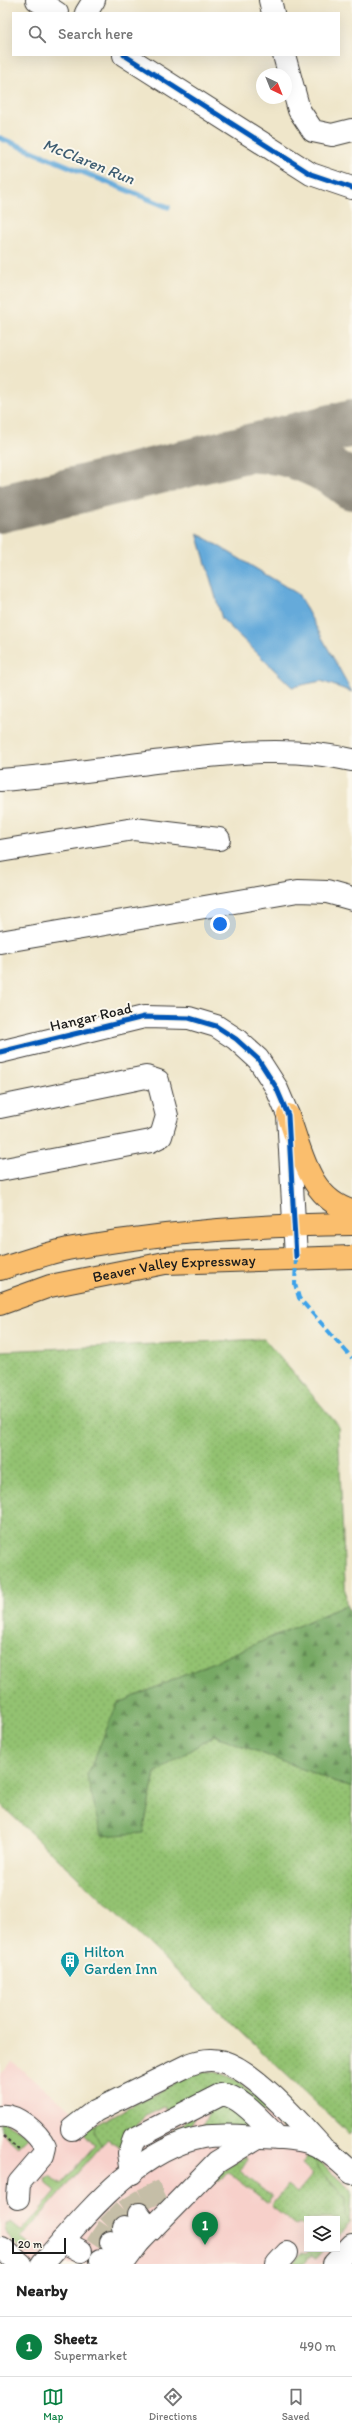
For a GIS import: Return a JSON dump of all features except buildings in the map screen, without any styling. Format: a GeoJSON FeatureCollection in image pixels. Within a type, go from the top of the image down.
{"type":"FeatureCollection","features":[{"type":"Feature","properties":{"kind":"highway"},"geometry":{"type":"LineString","coordinates":[[288,1115],[317,1187],[332,1203],[352,1211]]}},
{"type":"Feature","properties":{"kind":"highway","name":"Beaver Valley Expressway"},"geometry":{"type":"LineString","coordinates":[[0,1269],[72,1248],[165,1236],[295,1225],[352,1224]]}},
{"type":"Feature","properties":{"kind":"highway","name":"Beaver Valley Expressway"},"geometry":{"type":"LineString","coordinates":[[0,1304],[50,1286],[165,1262],[352,1257]]}},
{"type":"Feature","properties":{"kind":"street"},"geometry":{"type":"LineString","coordinates":[[37,0],[55,12]]}},
{"type":"Feature","properties":{"kind":"street"},"geometry":{"type":"LineString","coordinates":[[87,12],[94,0]]}},
{"type":"Feature","properties":{"kind":"street"},"geometry":{"type":"LineString","coordinates":[[270,0],[274,12]]}},
{"type":"Feature","properties":{"kind":"street"},"geometry":{"type":"LineString","coordinates":[[126,56],[311,174],[352,188]]}},
{"type":"Feature","properties":{"kind":"street"},"geometry":{"type":"LineString","coordinates":[[284,56],[300,110],[313,131],[332,135],[352,130]]}},
{"type":"Feature","properties":{"kind":"street"},"geometry":{"type":"LineString","coordinates":[[0,780],[205,756],[274,751],[337,756],[352,760]]}},
{"type":"Feature","properties":{"kind":"street"},"geometry":{"type":"LineString","coordinates":[[0,851],[134,829],[219,839]]}},
{"type":"Feature","properties":{"kind":"street"},"geometry":{"type":"LineString","coordinates":[[0,942],[298,891],[327,892],[352,899]]}},
{"type":"Feature","properties":{"kind":"street","name":"Hangar Road"},"geometry":{"type":"LineString","coordinates":[[0,1052],[128,1020],[150,1017],[189,1018],[216,1026],[249,1050],[258,1059],[276,1087],[288,1115],[296,1258]]}},
{"type":"Feature","properties":{"kind":"street"},"geometry":{"type":"LineString","coordinates":[[0,1107],[146,1077],[158,1081],[167,1116],[161,1136],[152,1141],[0,1170]]}},
{"type":"Feature","properties":{"kind":"street"},"geometry":{"type":"LineString","coordinates":[[72,2128],[95,2111],[188,2065],[198,2061],[215,2060],[231,2065],[251,2078],[293,2116],[321,2146],[352,2172]]}},
{"type":"Feature","properties":{"kind":"street"},"geometry":{"type":"LineString","coordinates":[[133,2181],[129,2153],[134,2139],[208,2101],[226,2094],[236,2098],[268,2137]]}},
{"type":"Feature","properties":{"kind":"street"},"geometry":{"type":"LineString","coordinates":[[191,2140],[208,2101]]}},
{"type":"Feature","properties":{"kind":"street"},"geometry":{"type":"LineString","coordinates":[[0,2116],[8,2115],[16,2119],[34,2134],[45,2147],[43,2155],[19,2183],[18,2198]]}},
{"type":"Feature","properties":{"kind":"street"},"geometry":{"type":"LineString","coordinates":[[44,2264],[62,2241],[86,2225],[103,2206],[133,2181],[156,2156],[191,2140],[220,2135],[268,2137],[310,2142],[321,2146]]}},
{"type":"Feature","properties":{"kind":"street"},"geometry":{"type":"LineString","coordinates":[[131,2238],[217,2162],[268,2137]]}},
{"type":"Feature","properties":{"kind":"street"},"geometry":{"type":"LineString","coordinates":[[62,2241],[81,2251]]}},
{"type":"Feature","properties":{"kind":"street"},"geometry":{"type":"LineString","coordinates":[[334,2264],[352,2245]]}},
{"type":"Feature","properties":{"kind":"street"},"geometry":{"type":"LineString","coordinates":[[2,2248],[21,2264]]}},
{"type":"Feature","properties":{"kind":"path"},"geometry":{"type":"LineString","coordinates":[[0,2134],[19,2150]]}},
{"type":"Feature","properties":{"kind":"shaded area"},"geometry":{"type":"Polygon","coordinates":[[[12,2061],[89,2126],[198,2070],[221,2071],[247,2085],[352,2188],[352,2231],[340,2244],[340,2216],[304,2216],[304,2252],[332,2252],[321,2264],[0,2264],[0,2073],[12,2061]]]}},
{"type":"Feature","properties":{"kind":"green space"},"geometry":{"type":"Polygon","coordinates":[[[264,1339],[338,1425],[346,1605],[117,1704],[143,1832],[155,1773],[214,1735],[352,1788],[352,2131],[349,2134],[0,1804],[0,1351],[264,1339]]]}},
{"type":"Feature","properties":{"kind":"green space"},"geometry":{"type":"Polygon","coordinates":[[[346,1605],[352,1615],[352,1788],[214,1735],[155,1773],[143,1833],[101,1836],[87,1776],[117,1704],[346,1605]]]}},
{"type":"Feature","properties":{"kind":"green space"},"geometry":{"type":"Polygon","coordinates":[[[204,2071],[217,2072],[228,2076],[248,2089],[284,2124],[285,2130],[237,2091],[167,2111],[164,2106],[144,2116],[144,2118],[136,2124],[137,2127],[121,2147],[108,2139],[101,2146],[94,2133],[95,2125],[189,2076],[204,2071]]]}},
{"type":"Feature","properties":{"kind":"green space"},"geometry":{"type":"Polygon","coordinates":[[[222,2100],[250,2122],[247,2128],[202,2128],[209,2111],[222,2100]]]}},
{"type":"Feature","properties":{"kind":"green space"},"geometry":{"type":"Polygon","coordinates":[[[196,2115],[189,2132],[170,2137],[169,2132],[196,2115]]]}},
{"type":"Feature","properties":{"kind":"green space"},"geometry":{"type":"Polygon","coordinates":[[[0,2120],[29,2136],[18,2147],[0,2131],[0,2120]]]}},
{"type":"Feature","properties":{"kind":"green space"},"geometry":{"type":"Polygon","coordinates":[[[95,2125],[94,2133],[101,2146],[21,2238],[33,2248],[29,2252],[21,2248],[9,2238],[5,2229],[6,2225],[11,2222],[22,2231],[56,2191],[47,2184],[46,2179],[51,2177],[61,2185],[95,2146],[84,2134],[87,2129],[95,2125]]]}},
{"type":"Feature","properties":{"kind":"green space"},"geometry":{"type":"Polygon","coordinates":[[[246,2156],[247,2160],[240,2171],[272,2197],[268,2203],[228,2172],[219,2182],[214,2182],[215,2176],[246,2156]]]}},
{"type":"Feature","properties":{"kind":"green space"},"geometry":{"type":"Polygon","coordinates":[[[307,2157],[314,2157],[318,2169],[347,2200],[346,2216],[350,2223],[340,2234],[340,2216],[304,2216],[304,2227],[300,2223],[296,2226],[271,2206],[287,2185],[297,2193],[313,2174],[302,2164],[307,2157]]]}},
{"type":"Feature","properties":{"kind":"green space"},"geometry":{"type":"Polygon","coordinates":[[[314,2157],[352,2191],[350,2223],[346,2216],[346,2198],[318,2169],[314,2157]]]}},
{"type":"Feature","properties":{"kind":"green space"},"geometry":{"type":"Polygon","coordinates":[[[308,2252],[322,2252],[316,2259],[310,2256],[303,2264],[292,2264],[302,2253],[306,2254],[308,2252]]]}},
{"type":"Feature","properties":{"kind":"water"},"geometry":{"type":"Polygon","coordinates":[[[197,533],[298,594],[352,692],[321,681],[292,687],[222,619],[197,533]]]}},
{"type":"Feature","properties":{"kind":"waterway","name":"McClaren Run"},"geometry":{"type":"LineString","coordinates":[[0,138],[168,207]]}},
{"type":"Feature","properties":{"kind":"taxiway"},"geometry":{"type":"LineString","coordinates":[[0,509],[352,423]]}},
{"type":"Feature","properties":{"kind":"taxiway"},"geometry":{"type":"LineString","coordinates":[[256,449],[282,452],[307,460],[331,471],[352,486]]}},
{"type":"Feature","properties":{"kind":"tunnel"},"geometry":{"type":"LineString","coordinates":[[148,2185],[157,2205]]}},
{"type":"Feature","properties":{"kind":"tunnel"},"geometry":{"type":"LineString","coordinates":[[128,2196],[139,2214]]}},
{"type":"Feature","properties":{"kind":"tunnel"},"geometry":{"type":"LineString","coordinates":[[108,2211],[124,2227]]}},
{"type":"Feature","properties":{"kind":"tunnel"},"geometry":{"type":"LineString","coordinates":[[93,2230],[111,2242]]}},
{"type":"Feature","properties":{"kind":"marked path"},"geometry":{"type":"LineString","coordinates":[[296,1257],[295,1284],[299,1298],[352,1358]]}},
{"type":"Feature","properties":{"kind":"cycle path"},"geometry":{"type":"LineString","coordinates":[[126,56],[311,174],[352,188]]}},
{"type":"Feature","properties":{"kind":"cycle path"},"geometry":{"type":"LineString","coordinates":[[0,1052],[144,1017],[189,1018],[216,1026],[236,1039],[258,1059],[276,1087],[288,1115],[296,1257]]}},
{"type":"Feature","properties":{"kind":"place","name":"Hilton Garden Inn"},"geometry":{"type":"Point","coordinates":[70,1978]}},
{"type":"Feature","properties":{"kind":"place","name":"Sheetz"},"geometry":{"type":"Point","coordinates":[205,2245]}}]}
